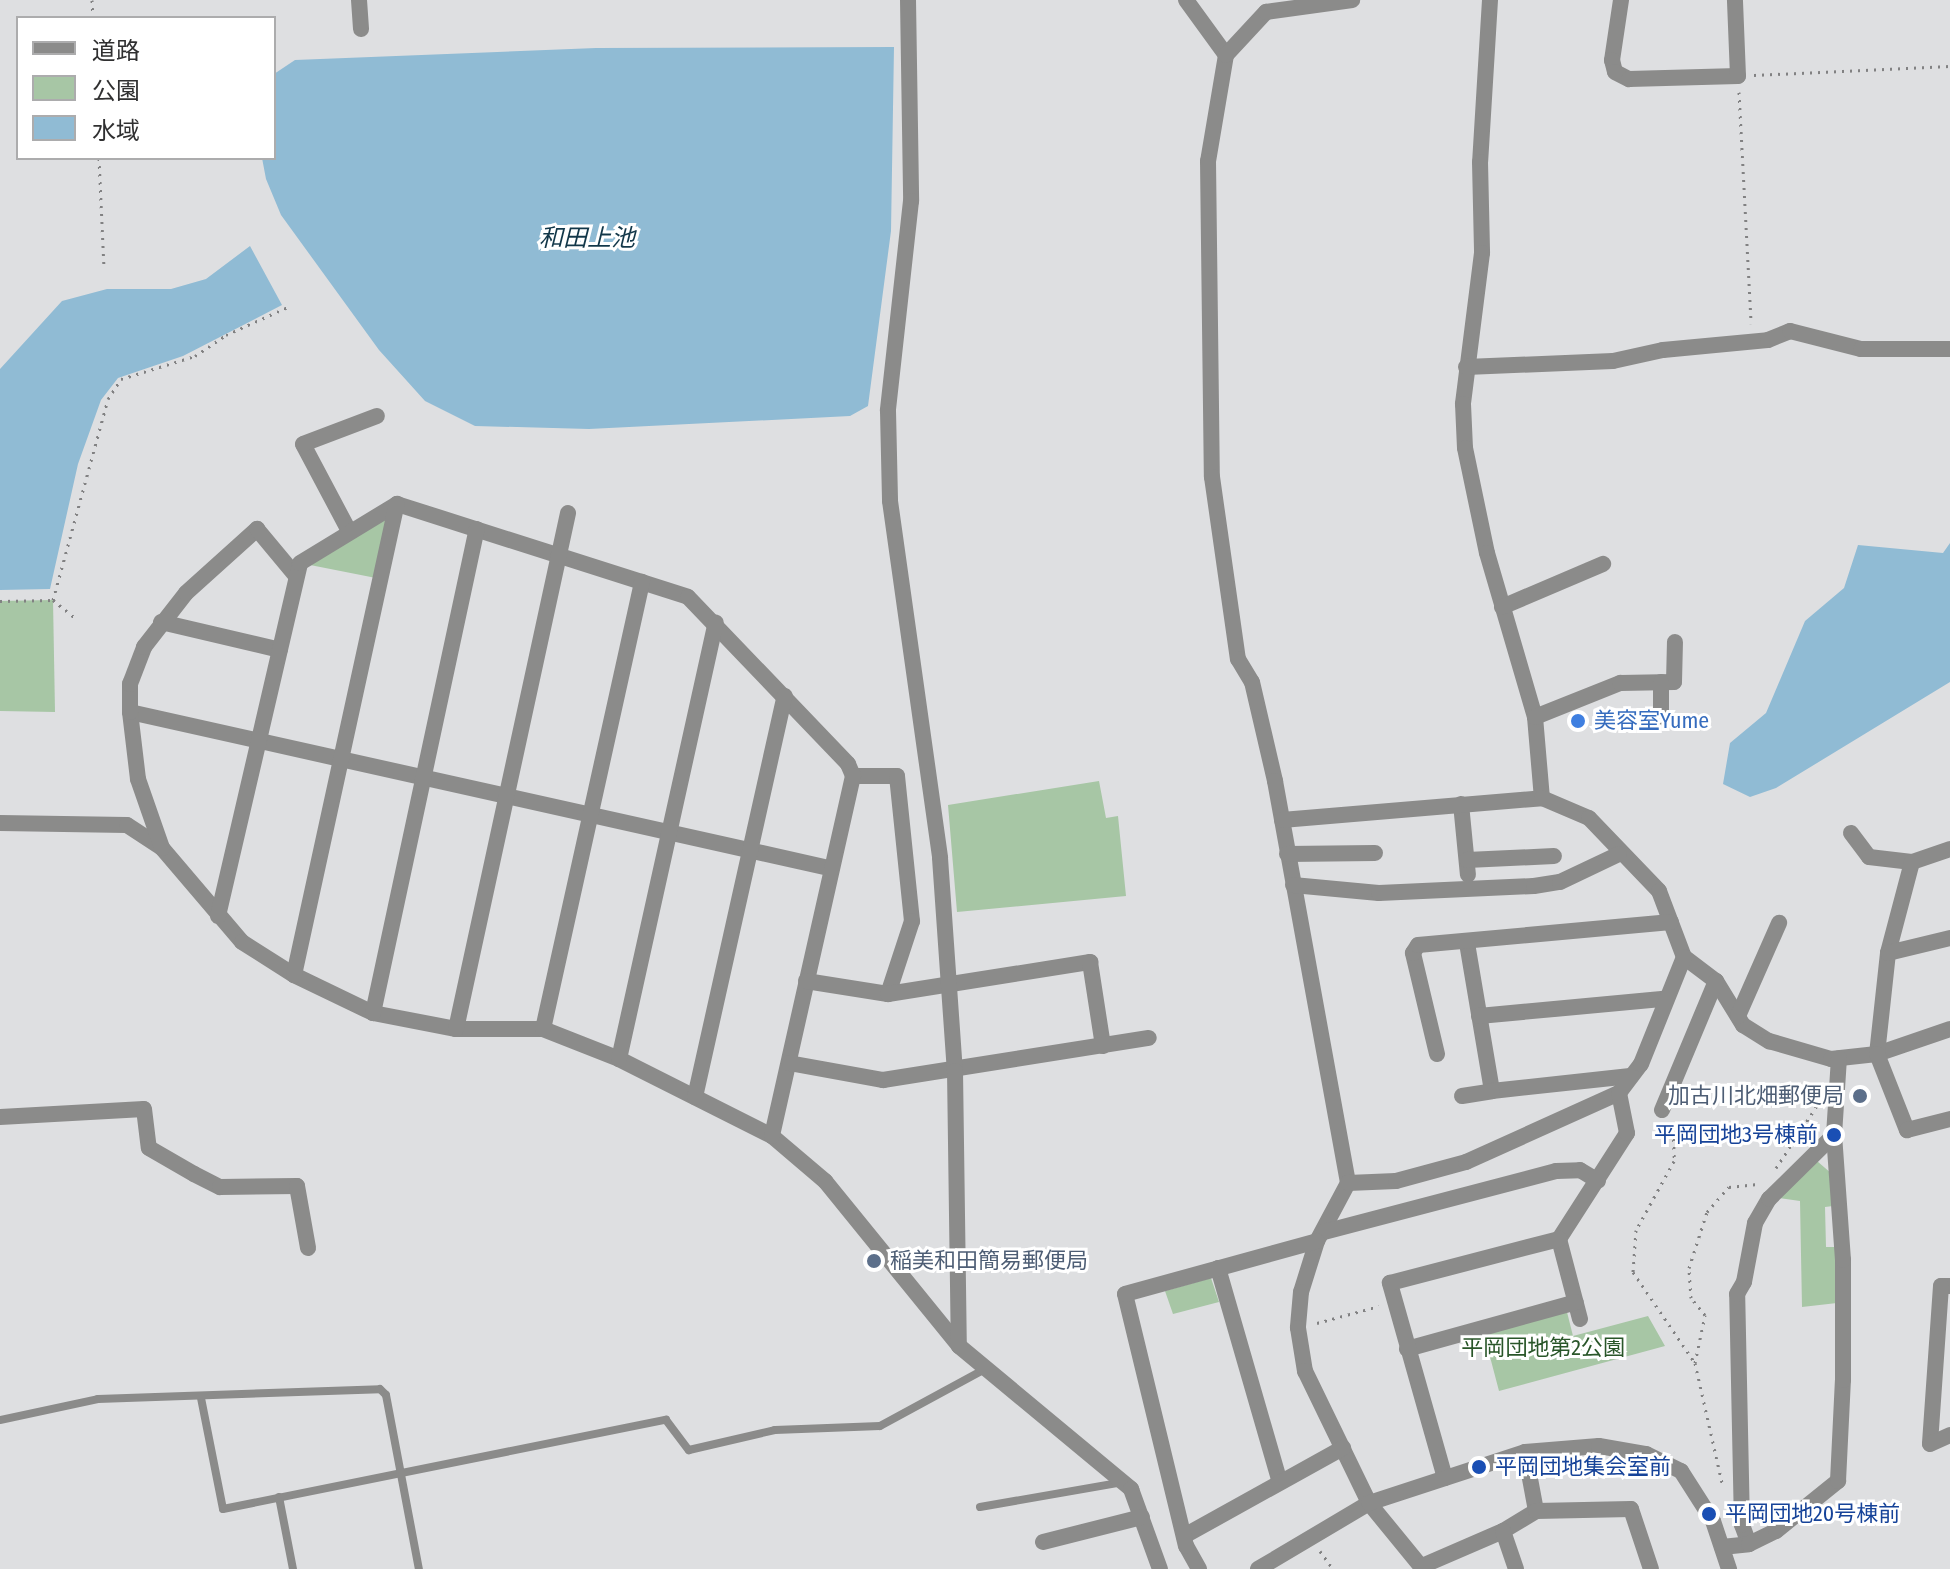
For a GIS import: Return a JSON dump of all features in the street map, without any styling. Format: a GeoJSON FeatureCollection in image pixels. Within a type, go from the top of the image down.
{"type":"FeatureCollection","features":[{"type":"Feature","properties":{"kind":"street"},"geometry":{"type":"LineString","coordinates":[[359,0],[361,29]]}},
{"type":"Feature","properties":{"kind":"street"},"geometry":{"type":"LineString","coordinates":[[908,0],[911,201],[888,411],[890,501],[930,781],[950,985],[955,1071],[959,1346]]}},
{"type":"Feature","properties":{"kind":"street"},"geometry":{"type":"LineString","coordinates":[[1186,0],[1226,55]]}},
{"type":"Feature","properties":{"kind":"street"},"geometry":{"type":"LineString","coordinates":[[1352,0],[1266,12],[1226,55],[1208,161],[1212,477],[1238,659],[1252,682],[1282,820],[1348,1183],[1320,1237],[1301,1292],[1298,1328],[1305,1371],[1369,1503],[1422,1568],[1503,1531],[1536,1511],[1631,1509],[1651,1569]]}},
{"type":"Feature","properties":{"kind":"street"},"geometry":{"type":"LineString","coordinates":[[1490,0],[1480,162],[1482,253],[1466,367],[1465,448],[1502,607],[1535,717],[1542,798]]}},
{"type":"Feature","properties":{"kind":"street"},"geometry":{"type":"LineString","coordinates":[[1621,0],[1612,60],[1620,76],[1738,76],[1735,0]]}},
{"type":"Feature","properties":{"kind":"street"},"geometry":{"type":"LineString","coordinates":[[1466,367],[1613,361],[1663,350],[1752,342],[1790,331],[1861,349],[1950,349]]}},
{"type":"Feature","properties":{"kind":"street"},"geometry":{"type":"LineString","coordinates":[[349,531],[303,444],[377,416]]}},
{"type":"Feature","properties":{"kind":"street"},"geometry":{"type":"LineString","coordinates":[[294,975],[397,504]]}},
{"type":"Feature","properties":{"kind":"street"},"geometry":{"type":"LineString","coordinates":[[218,916],[261,743],[300,563],[397,504],[688,597],[848,764],[853,776],[829,868],[772,1136]]}},
{"type":"Feature","properties":{"kind":"street"},"geometry":{"type":"LineString","coordinates":[[456,1029],[503,795],[568,513]]}},
{"type":"Feature","properties":{"kind":"street"},"geometry":{"type":"LineString","coordinates":[[296,576],[257,529],[161,622],[144,647],[130,684],[138,779],[162,848],[218,916],[242,942],[294,975],[373,1013],[456,1029],[543,1029],[619,1059],[772,1136],[825,1181],[959,1346],[1124,1482],[1142,1517],[1160,1569]]}},
{"type":"Feature","properties":{"kind":"street"},"geometry":{"type":"LineString","coordinates":[[373,1013],[421,777],[477,529]]}},
{"type":"Feature","properties":{"kind":"street"},"geometry":{"type":"LineString","coordinates":[[1502,607],[1603,564]]}},
{"type":"Feature","properties":{"kind":"street"},"geometry":{"type":"LineString","coordinates":[[543,1029],[587,814],[642,582]]}},
{"type":"Feature","properties":{"kind":"street"},"geometry":{"type":"LineString","coordinates":[[161,622],[280,650]]}},
{"type":"Feature","properties":{"kind":"street"},"geometry":{"type":"LineString","coordinates":[[619,1059],[716,623]]}},
{"type":"Feature","properties":{"kind":"street"},"geometry":{"type":"LineString","coordinates":[[1535,717],[1620,683],[1674,682],[1675,642]]}},
{"type":"Feature","properties":{"kind":"street"},"geometry":{"type":"LineString","coordinates":[[1661,682],[1661,718]]}},
{"type":"Feature","properties":{"kind":"street"},"geometry":{"type":"LineString","coordinates":[[695,1097],[747,851],[785,696]]}},
{"type":"Feature","properties":{"kind":"street"},"geometry":{"type":"LineString","coordinates":[[130,712],[829,868]]}},
{"type":"Feature","properties":{"kind":"street"},"geometry":{"type":"LineString","coordinates":[[853,776],[897,776],[912,921],[888,994]]}},
{"type":"Feature","properties":{"kind":"street"},"geometry":{"type":"LineString","coordinates":[[1282,820],[1542,798],[1589,818],[1619,854],[1659,891],[1684,957],[1716,981],[1743,1025],[1780,1045],[1839,1058],[1877,1054],[1950,1029]]}},
{"type":"Feature","properties":{"kind":"street"},"geometry":{"type":"LineString","coordinates":[[1461,804],[1468,868],[1554,856]]}},
{"type":"Feature","properties":{"kind":"street"},"geometry":{"type":"LineString","coordinates":[[0,823],[114,823],[162,848]]}},
{"type":"Feature","properties":{"kind":"street"},"geometry":{"type":"LineString","coordinates":[[1851,833],[1869,857],[1912,862],[1950,849]]}},
{"type":"Feature","properties":{"kind":"street"},"geometry":{"type":"LineString","coordinates":[[1287,854],[1375,853]]}},
{"type":"Feature","properties":{"kind":"street"},"geometry":{"type":"LineString","coordinates":[[1293,885],[1379,893],[1534,886],[1560,882],[1619,854]]}},
{"type":"Feature","properties":{"kind":"street"},"geometry":{"type":"LineString","coordinates":[[1912,862],[1888,953],[1877,1054],[1879,1071],[1907,1130],[1950,1119]]}},
{"type":"Feature","properties":{"kind":"street"},"geometry":{"type":"LineString","coordinates":[[1437,1054],[1413,953],[1418,945],[1467,943],[1671,922]]}},
{"type":"Feature","properties":{"kind":"street"},"geometry":{"type":"LineString","coordinates":[[1738,1016],[1779,923]]}},
{"type":"Feature","properties":{"kind":"street"},"geometry":{"type":"LineString","coordinates":[[1888,953],[1950,938]]}},
{"type":"Feature","properties":{"kind":"street"},"geometry":{"type":"LineString","coordinates":[[1467,943],[1492,1091]]}},
{"type":"Feature","properties":{"kind":"street"},"geometry":{"type":"LineString","coordinates":[[1348,1183],[1396,1181],[1466,1162],[1619,1093],[1648,1048],[1664,999],[1684,957]]}},
{"type":"Feature","properties":{"kind":"street"},"geometry":{"type":"LineString","coordinates":[[806,981],[888,994],[1090,962],[1103,1046]]}},
{"type":"Feature","properties":{"kind":"street"},"geometry":{"type":"LineString","coordinates":[[1662,1114],[1716,981]]}},
{"type":"Feature","properties":{"kind":"street"},"geometry":{"type":"LineString","coordinates":[[1479,1016],[1664,999]]}},
{"type":"Feature","properties":{"kind":"street"},"geometry":{"type":"LineString","coordinates":[[789,1063],[883,1080],[1149,1038]]}},
{"type":"Feature","properties":{"kind":"street"},"geometry":{"type":"LineString","coordinates":[[1722,1547],[1749,1544],[1776,1531],[1838,1481],[1843,1260],[1834,1135],[1839,1058]]}},
{"type":"Feature","properties":{"kind":"street"},"geometry":{"type":"LineString","coordinates":[[1462,1096],[1630,1076]]}},
{"type":"Feature","properties":{"kind":"street"},"geometry":{"type":"LineString","coordinates":[[1445,1478],[1390,1283],[1559,1239],[1627,1133],[1619,1093]]}},
{"type":"Feature","properties":{"kind":"street"},"geometry":{"type":"LineString","coordinates":[[0,1117],[144,1109],[149,1148],[194,1174],[220,1187],[297,1186],[308,1248]]}},
{"type":"Feature","properties":{"kind":"street"},"geometry":{"type":"LineString","coordinates":[[1749,1544],[1742,1525],[1737,1294],[1744,1282],[1755,1223],[1769,1199],[1834,1135]]}},
{"type":"Feature","properties":{"kind":"street"},"geometry":{"type":"LineString","coordinates":[[1199,1569],[1184,1536],[1125,1294],[1556,1171],[1580,1170],[1598,1181]]}},
{"type":"Feature","properties":{"kind":"street"},"geometry":{"type":"LineString","coordinates":[[1407,1349],[1578,1310],[1559,1239]]}},
{"type":"Feature","properties":{"kind":"street"},"geometry":{"type":"LineString","coordinates":[[1218,1268],[1279,1480]]}},
{"type":"Feature","properties":{"kind":"street"},"geometry":{"type":"LineString","coordinates":[[1950,1286],[1941,1286],[1930,1444],[1950,1435]]}},
{"type":"Feature","properties":{"kind":"street"},"geometry":{"type":"LineString","coordinates":[[1258,1569],[1369,1503],[1525,1452],[1599,1446],[1646,1454],[1681,1471],[1713,1521],[1729,1569]]}},
{"type":"Feature","properties":{"kind":"street"},"geometry":{"type":"LineString","coordinates":[[1184,1536],[1279,1480],[1343,1448]]}},
{"type":"Feature","properties":{"kind":"street"},"geometry":{"type":"LineString","coordinates":[[1525,1452],[1536,1511]]}},
{"type":"Feature","properties":{"kind":"street"},"geometry":{"type":"LineString","coordinates":[[1043,1542],[1142,1517]]}},
{"type":"Feature","properties":{"kind":"street"},"geometry":{"type":"LineString","coordinates":[[1062,1519],[1067,1536]]}},
{"type":"Feature","properties":{"kind":"street"},"geometry":{"type":"LineString","coordinates":[[1503,1531],[1516,1569]]}},
{"type":"Feature","properties":{"kind":"lane"},"geometry":{"type":"LineString","coordinates":[[201,1398],[223,1509],[666,1420],[689,1450],[775,1430],[880,1426],[985,1368]]}},
{"type":"Feature","properties":{"kind":"lane"},"geometry":{"type":"LineString","coordinates":[[0,1420],[98,1399],[201,1398],[380,1389],[386,1395],[419,1569]]}},
{"type":"Feature","properties":{"kind":"lane"},"geometry":{"type":"LineString","coordinates":[[980,1507],[1124,1482]]}},
{"type":"Feature","properties":{"kind":"lane"},"geometry":{"type":"LineString","coordinates":[[279,1497],[293,1569]]}},
{"type":"Feature","properties":{"kind":"path"},"geometry":{"type":"LineString","coordinates":[[1752,342],[1738,76],[1950,66]]}},
{"type":"Feature","properties":{"kind":"path"},"geometry":{"type":"LineString","coordinates":[[99,160],[104,268]]}},
{"type":"Feature","properties":{"kind":"path"},"geometry":{"type":"LineString","coordinates":[[53,600],[108,399],[121,379],[195,356],[226,335],[290,306]]}},
{"type":"Feature","properties":{"kind":"path"},"geometry":{"type":"LineString","coordinates":[[0,601],[53,600],[74,617]]}},
{"type":"Feature","properties":{"kind":"path"},"geometry":{"type":"LineString","coordinates":[[1662,1114],[1676,1124],[1674,1161],[1636,1230],[1633,1272],[1695,1363],[1724,1490]]}},
{"type":"Feature","properties":{"kind":"path"},"geometry":{"type":"LineString","coordinates":[[1298,1328],[1395,1301]]}},
{"type":"Feature","properties":{"kind":"path"},"geometry":{"type":"LineString","coordinates":[[1310,1539],[1333,1569]]}},
{"type":"Feature","properties":{"kind":"green space"},"geometry":{"type":"Polygon","coordinates":[[[397,504],[381,579],[300,563],[397,504]]]}},
{"type":"Feature","properties":{"kind":"green space"},"geometry":{"type":"Polygon","coordinates":[[[53,600],[55,712],[0,711],[0,601],[53,600]]]}},
{"type":"Feature","properties":{"kind":"green space"},"geometry":{"type":"Polygon","coordinates":[[[1099,781],[1106,818],[1118,816],[1126,896],[957,912],[948,805],[1099,781]]]}},
{"type":"Feature","properties":{"kind":"green space"},"geometry":{"type":"Polygon","coordinates":[[[1817,1161],[1832,1174],[1833,1206],[1825,1207],[1826,1247],[1838,1247],[1837,1303],[1802,1307],[1800,1201],[1779,1198],[1817,1161]]]}},
{"type":"Feature","properties":{"kind":"green space"},"geometry":{"type":"Polygon","coordinates":[[[1211,1278],[1219,1302],[1173,1314],[1165,1291],[1211,1278]]]}},
{"type":"Feature","properties":{"kind":"green space","name":"平岡団地第2公園"},"geometry":{"type":"Polygon","coordinates":[[[1567,1312],[1573,1336],[1648,1316],[1665,1346],[1499,1391],[1484,1334],[1567,1312]]]}},
{"type":"Feature","properties":{"kind":"water","name":"和田上池"},"geometry":{"type":"Polygon","coordinates":[[[894,47],[891,231],[868,406],[850,416],[589,429],[475,426],[425,401],[379,350],[281,215],[266,179],[262,160],[276,160],[276,73],[295,60],[596,48],[894,47]]]}},
{"type":"Feature","properties":{"kind":"water"},"geometry":{"type":"Polygon","coordinates":[[[250,246],[282,305],[183,356],[118,378],[101,400],[78,464],[50,589],[0,590],[0,369],[62,301],[107,289],[171,289],[206,279],[250,246]]]}},
{"type":"Feature","properties":{"kind":"water"},"geometry":{"type":"Polygon","coordinates":[[[1950,543],[1950,682],[1776,788],[1750,797],[1723,784],[1730,743],[1766,713],[1805,621],[1844,588],[1858,545],[1943,553],[1950,543]]]}},
{"type":"Feature","properties":{"kind":"place","name":"美容室Yume"},"geometry":{"type":"Point","coordinates":[1578,721]}},
{"type":"Feature","properties":{"kind":"place","name":"加古川北畑郵便局"},"geometry":{"type":"Point","coordinates":[1860,1096]}},
{"type":"Feature","properties":{"kind":"place","name":"平岡団地3号棟前"},"geometry":{"type":"Point","coordinates":[1834,1135]}},
{"type":"Feature","properties":{"kind":"place","name":"稲美和田簡易郵便局"},"geometry":{"type":"Point","coordinates":[874,1261]}},
{"type":"Feature","properties":{"kind":"place","name":"平岡団地集会室前"},"geometry":{"type":"Point","coordinates":[1479,1467]}},
{"type":"Feature","properties":{"kind":"place","name":"平岡団地20号棟前"},"geometry":{"type":"Point","coordinates":[1709,1514]}}]}
